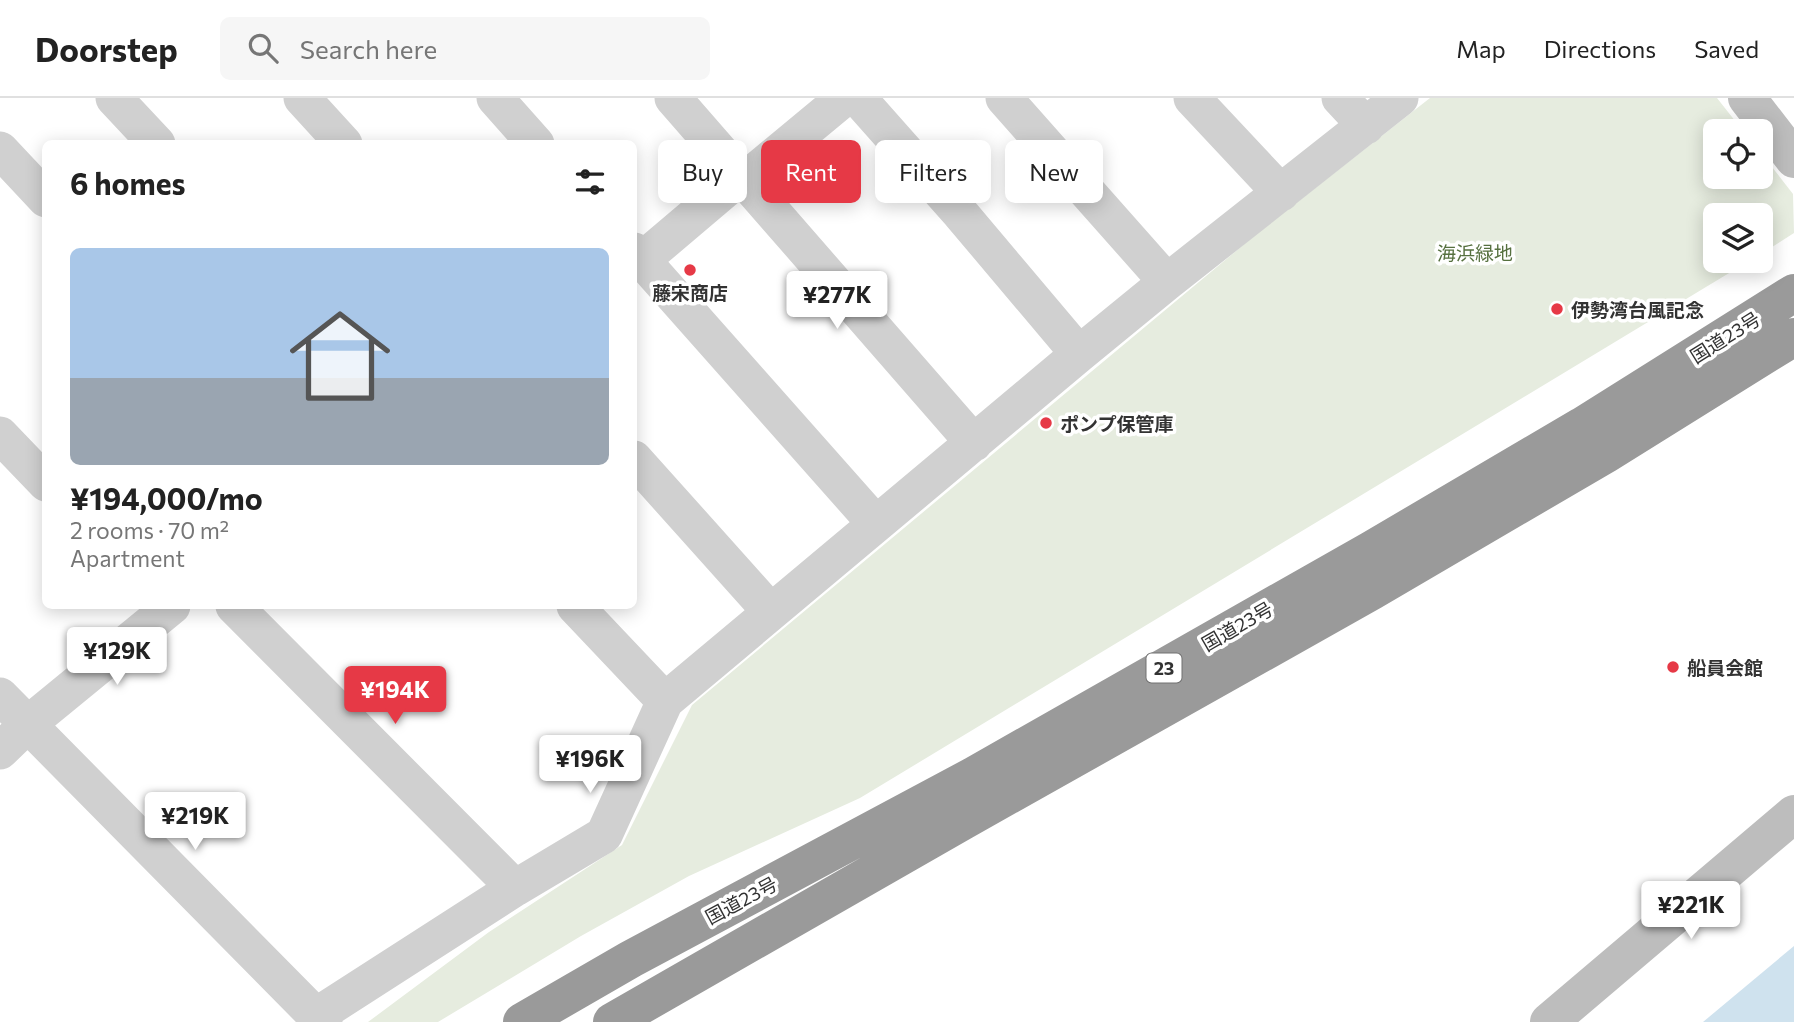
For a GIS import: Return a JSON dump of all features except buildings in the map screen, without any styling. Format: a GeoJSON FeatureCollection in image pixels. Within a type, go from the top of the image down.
{"type":"FeatureCollection","features":[{"type":"Feature","properties":{"kind":"highway","name":"国道23号"},"geometry":{"type":"LineString","coordinates":[[523,1022],[631,959],[973,776],[1371,550],[1582,426],[1794,293]]}},
{"type":"Feature","properties":{"kind":"highway","name":"国道23号"},"geometry":{"type":"LineString","coordinates":[[612,1022],[1372,592],[1606,454],[1794,337]]}},
{"type":"Feature","properties":{"kind":"street"},"geometry":{"type":"LineString","coordinates":[[114,98],[153,140]]}},
{"type":"Feature","properties":{"kind":"street"},"geometry":{"type":"LineString","coordinates":[[302,98],[340,140]]}},
{"type":"Feature","properties":{"kind":"street"},"geometry":{"type":"LineString","coordinates":[[495,98],[532,140]]}},
{"type":"Feature","properties":{"kind":"street"},"geometry":{"type":"LineString","coordinates":[[673,98],[709,140]]}},
{"type":"Feature","properties":{"kind":"street"},"geometry":{"type":"LineString","coordinates":[[747,175],[844,98]]}},
{"type":"Feature","properties":{"kind":"street"},"geometry":{"type":"LineString","coordinates":[[858,98],[1079,354]]}},
{"type":"Feature","properties":{"kind":"street"},"geometry":{"type":"LineString","coordinates":[[1004,98],[1167,282]]}},
{"type":"Feature","properties":{"kind":"street"},"geometry":{"type":"LineString","coordinates":[[1192,98],[1281,193]]}},
{"type":"Feature","properties":{"kind":"street"},"geometry":{"type":"LineString","coordinates":[[1340,98],[1366,126]]}},
{"type":"Feature","properties":{"kind":"street"},"geometry":{"type":"LineString","coordinates":[[0,696],[320,1019],[515,888],[604,835],[664,701],[1167,282],[1401,98]]}},
{"type":"Feature","properties":{"kind":"street"},"geometry":{"type":"LineString","coordinates":[[1746,98],[1794,159]]}},
{"type":"Feature","properties":{"kind":"street"},"geometry":{"type":"LineString","coordinates":[[0,150],[42,195]]}},
{"type":"Feature","properties":{"kind":"street"},"geometry":{"type":"LineString","coordinates":[[747,185],[974,443]]}},
{"type":"Feature","properties":{"kind":"street"},"geometry":{"type":"LineString","coordinates":[[710,203],[637,257],[876,524]]}},
{"type":"Feature","properties":{"kind":"street"},"geometry":{"type":"LineString","coordinates":[[0,435],[42,479]]}},
{"type":"Feature","properties":{"kind":"street"},"geometry":{"type":"LineString","coordinates":[[637,462],[771,612]]}},
{"type":"Feature","properties":{"kind":"street"},"geometry":{"type":"LineString","coordinates":[[0,751],[164,609]]}},
{"type":"Feature","properties":{"kind":"street"},"geometry":{"type":"LineString","coordinates":[[237,609],[515,888]]}},
{"type":"Feature","properties":{"kind":"street"},"geometry":{"type":"LineString","coordinates":[[578,609],[664,701]]}},
{"type":"Feature","properties":{"kind":"street"},"geometry":{"type":"LineString","coordinates":[[1549,1022],[1794,814]]}},
{"type":"Feature","properties":{"kind":"green space","name":"海浜緑地"},"geometry":{"type":"Polygon","coordinates":[[[1430,98],[1717,98],[1734,119],[1703,119],[1703,189],[1773,189],[1773,168],[1793,194],[1794,233],[1773,246],[1773,203],[1703,203],[1703,273],[1729,273],[860,798],[689,876],[581,936],[438,1022],[368,1022],[489,932],[622,845],[692,705],[1254,236],[1430,98]]]}},
{"type":"Feature","properties":{"kind":"water"},"geometry":{"type":"Polygon","coordinates":[[[1794,946],[1794,1022],[1703,1022],[1794,946]]]}},
{"type":"Feature","properties":{"kind":"place","name":"藤宋商店"},"geometry":{"type":"Point","coordinates":[690,270]}},
{"type":"Feature","properties":{"kind":"place","name":"伊勢湾台風記念"},"geometry":{"type":"Point","coordinates":[1557,309]}},
{"type":"Feature","properties":{"kind":"place","name":"ポンプ保管庫"},"geometry":{"type":"Point","coordinates":[1046,423]}},
{"type":"Feature","properties":{"kind":"place","name":"船員会館"},"geometry":{"type":"Point","coordinates":[1673,667]}}]}
